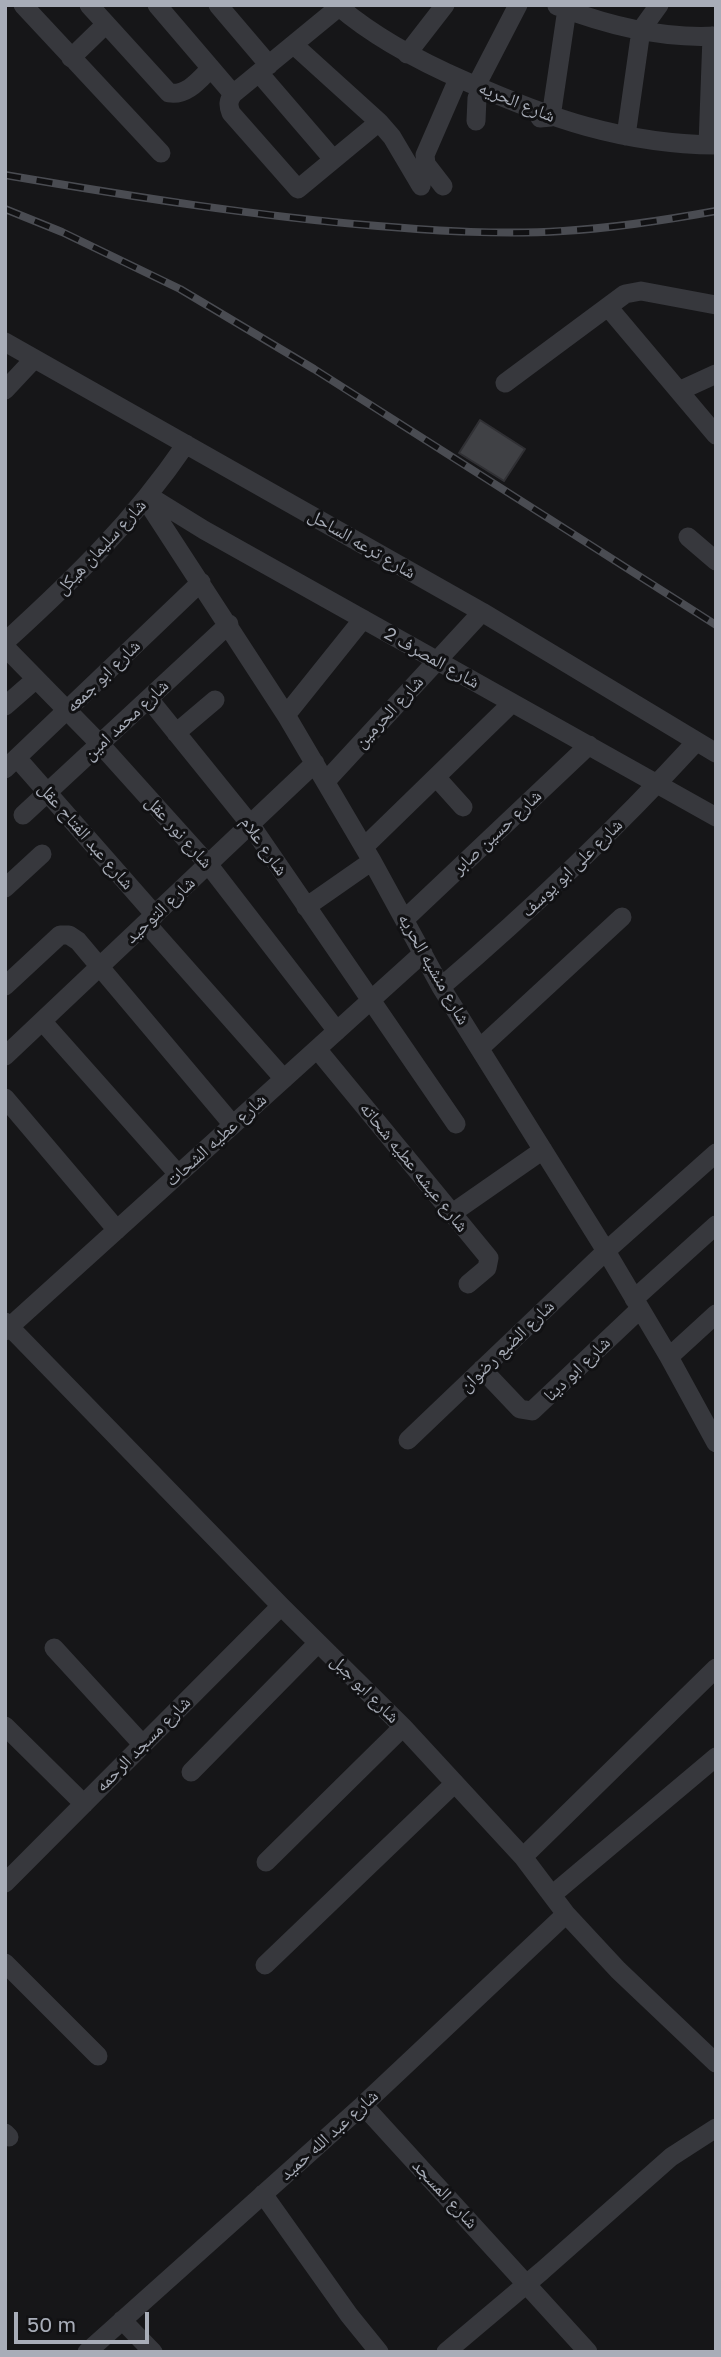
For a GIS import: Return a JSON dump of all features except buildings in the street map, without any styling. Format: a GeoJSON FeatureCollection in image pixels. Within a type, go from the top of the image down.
{"type":"FeatureCollection","features":[{"type":"Feature","properties":{"kind":"street"},"geometry":{"type":"LineString","coordinates":[[23,5],[161,153]]}},
{"type":"Feature","properties":{"kind":"street"},"geometry":{"type":"LineString","coordinates":[[89,5],[169,93],[186,92],[211,68]]}},
{"type":"Feature","properties":{"kind":"street"},"geometry":{"type":"LineString","coordinates":[[157,5],[233,94]]}},
{"type":"Feature","properties":{"kind":"street"},"geometry":{"type":"LineString","coordinates":[[218,5],[333,159]]}},
{"type":"Feature","properties":{"kind":"street"},"geometry":{"type":"LineString","coordinates":[[407,54],[445,5]]}},
{"type":"Feature","properties":{"kind":"street"},"geometry":{"type":"LineString","coordinates":[[476,121],[476,92],[518,5]]}},
{"type":"Feature","properties":{"kind":"street"},"geometry":{"type":"LineString","coordinates":[[626,136],[640,30],[659,5]]}},
{"type":"Feature","properties":{"kind":"street"},"geometry":{"type":"LineString","coordinates":[[551,117],[564,7],[640,30],[714,36],[712,145]]}},
{"type":"Feature","properties":{"kind":"street"},"geometry":{"type":"LineString","coordinates":[[344,8],[233,94],[229,100],[231,113],[298,189],[379,122]]}},
{"type":"Feature","properties":{"kind":"street","name":"شارع الحريه"},"geometry":{"type":"LineString","coordinates":[[344,8],[407,54],[476,92],[551,117],[626,136],[712,145]]}},
{"type":"Feature","properties":{"kind":"street"},"geometry":{"type":"LineString","coordinates":[[71,58],[106,24]]}},
{"type":"Feature","properties":{"kind":"street"},"geometry":{"type":"LineString","coordinates":[[294,45],[392,136],[421,186]]}},
{"type":"Feature","properties":{"kind":"street"},"geometry":{"type":"LineString","coordinates":[[443,186],[426,164],[425,155],[449,79]]}},
{"type":"Feature","properties":{"kind":"street"},"geometry":{"type":"LineString","coordinates":[[505,383],[625,294],[641,291],[716,305]]}},
{"type":"Feature","properties":{"kind":"street"},"geometry":{"type":"LineString","coordinates":[[608,307],[716,435]]}},
{"type":"Feature","properties":{"kind":"street","name":"شارع ترعه الساحل"},"geometry":{"type":"LineString","coordinates":[[5,342],[482,612],[716,753]]}},
{"type":"Feature","properties":{"kind":"street"},"geometry":{"type":"LineString","coordinates":[[5,390],[34,359]]}},
{"type":"Feature","properties":{"kind":"street"},"geometry":{"type":"LineString","coordinates":[[679,391],[716,374]]}},
{"type":"Feature","properties":{"kind":"street","name":"شارع سليمان هيكل"},"geometry":{"type":"LineString","coordinates":[[8,635],[75,579],[121,530],[186,444]]}},
{"type":"Feature","properties":{"kind":"street","name":"شارع منشيه الحريه"},"geometry":{"type":"LineString","coordinates":[[147,498],[286,715],[368,854],[441,987],[669,1357],[710,1416],[716,1443]]}},
{"type":"Feature","properties":{"kind":"street","name":"شارع المصرف 2"},"geometry":{"type":"LineString","coordinates":[[147,498],[716,817]]}},
{"type":"Feature","properties":{"kind":"street"},"geometry":{"type":"LineString","coordinates":[[688,537],[716,561]]}},
{"type":"Feature","properties":{"kind":"street","name":"شارع ابو جمعه"},"geometry":{"type":"LineString","coordinates":[[11,764],[201,582]]}},
{"type":"Feature","properties":{"kind":"street","name":"شارع الحرمين"},"geometry":{"type":"LineString","coordinates":[[326,781],[482,612]]}},
{"type":"Feature","properties":{"kind":"street"},"geometry":{"type":"LineString","coordinates":[[286,715],[363,619]]}},
{"type":"Feature","properties":{"kind":"street","name":"شارع محمد امين"},"geometry":{"type":"LineString","coordinates":[[23,815],[229,624]]}},
{"type":"Feature","properties":{"kind":"street","name":"شارع نور عقل"},"geometry":{"type":"LineString","coordinates":[[8,635],[36,679],[100,744],[208,864],[337,1031]]}},
{"type":"Feature","properties":{"kind":"street"},"geometry":{"type":"LineString","coordinates":[[5,706],[36,679]]}},
{"type":"Feature","properties":{"kind":"street","name":"شارع علام"},"geometry":{"type":"LineString","coordinates":[[149,699],[250,824],[456,1124]]}},
{"type":"Feature","properties":{"kind":"street"},"geometry":{"type":"LineString","coordinates":[[176,733],[215,700]]}},
{"type":"Feature","properties":{"kind":"street"},"geometry":{"type":"LineString","coordinates":[[306,907],[368,854],[436,777],[512,703]]}},
{"type":"Feature","properties":{"kind":"street","name":"شارع على ابو يوسف"},"geometry":{"type":"LineString","coordinates":[[441,987],[589,855],[696,742]]}},
{"type":"Feature","properties":{"kind":"street","name":"شارع حسين صابر"},"geometry":{"type":"LineString","coordinates":[[405,919],[589,745]]}},
{"type":"Feature","properties":{"kind":"street","name":"شارع التوحيد"},"geometry":{"type":"LineString","coordinates":[[5,1056],[315,763]]}},
{"type":"Feature","properties":{"kind":"street","name":"شارع عبد الفتاح عقل"},"geometry":{"type":"LineString","coordinates":[[11,764],[47,792],[284,1079]]}},
{"type":"Feature","properties":{"kind":"street"},"geometry":{"type":"LineString","coordinates":[[436,777],[463,807]]}},
{"type":"Feature","properties":{"kind":"street"},"geometry":{"type":"LineString","coordinates":[[5,888],[42,854]]}},
{"type":"Feature","properties":{"kind":"street"},"geometry":{"type":"LineString","coordinates":[[480,1048],[622,917]]}},
{"type":"Feature","properties":{"kind":"street"},"geometry":{"type":"LineString","coordinates":[[5,986],[60,935],[68,935],[78,941],[233,1125]]}},
{"type":"Feature","properties":{"kind":"street","name":"شارع عطيه الشحات"},"geometry":{"type":"LineString","coordinates":[[7,1327],[423,953]]}},
{"type":"Feature","properties":{"kind":"street"},"geometry":{"type":"LineString","coordinates":[[42,1021],[178,1174]]}},
{"type":"Feature","properties":{"kind":"street","name":"شارع عيشه عطيه شحاته"},"geometry":{"type":"LineString","coordinates":[[317,1049],[489,1258],[487,1268],[468,1284]]}},
{"type":"Feature","properties":{"kind":"street"},"geometry":{"type":"LineString","coordinates":[[5,1098],[117,1230]]}},
{"type":"Feature","properties":{"kind":"street"},"geometry":{"type":"LineString","coordinates":[[452,1214],[543,1150]]}},
{"type":"Feature","properties":{"kind":"street","name":"شارع الضبع رضوان"},"geometry":{"type":"LineString","coordinates":[[408,1440],[606,1251],[716,1153]]}},
{"type":"Feature","properties":{"kind":"street"},"geometry":{"type":"LineString","coordinates":[[637,1304],[716,1224]]}},
{"type":"Feature","properties":{"kind":"street","name":"شارع ابو دينا"},"geometry":{"type":"LineString","coordinates":[[482,1369],[520,1409],[532,1411],[637,1304]]}},
{"type":"Feature","properties":{"kind":"street"},"geometry":{"type":"LineString","coordinates":[[669,1357],[716,1314]]}},
{"type":"Feature","properties":{"kind":"street","name":"شارع ابو جبل"},"geometry":{"type":"LineString","coordinates":[[7,1327],[403,1727],[523,1857],[566,1914],[618,1970],[716,2063]]}},
{"type":"Feature","properties":{"kind":"street","name":"شارع مسجد الرحمه"},"geometry":{"type":"LineString","coordinates":[[5,1882],[281,1606]]}},
{"type":"Feature","properties":{"kind":"street"},"geometry":{"type":"LineString","coordinates":[[191,1772],[318,1643]]}},
{"type":"Feature","properties":{"kind":"street"},"geometry":{"type":"LineString","coordinates":[[54,1648],[143,1745]]}},
{"type":"Feature","properties":{"kind":"street"},"geometry":{"type":"LineString","coordinates":[[523,1857],[716,1668]]}},
{"type":"Feature","properties":{"kind":"street"},"geometry":{"type":"LineString","coordinates":[[5,1726],[84,1804]]}},
{"type":"Feature","properties":{"kind":"street"},"geometry":{"type":"LineString","coordinates":[[266,1862],[403,1727]]}},
{"type":"Feature","properties":{"kind":"street"},"geometry":{"type":"LineString","coordinates":[[552,1895],[716,1757]]}},
{"type":"Feature","properties":{"kind":"street"},"geometry":{"type":"LineString","coordinates":[[265,1965],[455,1783]]}},
{"type":"Feature","properties":{"kind":"street","name":"شارع عبد الله حميد"},"geometry":{"type":"LineString","coordinates":[[87,2352],[363,2105],[566,1914]]}},
{"type":"Feature","properties":{"kind":"street"},"geometry":{"type":"LineString","coordinates":[[5,1963],[98,2056]]}},
{"type":"Feature","properties":{"kind":"street","name":"شارع المسجد"},"geometry":{"type":"LineString","coordinates":[[363,2105],[588,2352]]}},
{"type":"Feature","properties":{"kind":"street"},"geometry":{"type":"LineString","coordinates":[[446,2352],[528,2284],[671,2157],[716,2128]]}},
{"type":"Feature","properties":{"kind":"street"},"geometry":{"type":"LineString","coordinates":[[263,2194],[349,2315],[379,2352]]}},
{"type":"Feature","properties":{"kind":"street"},"geometry":{"type":"LineString","coordinates":[[122,2320],[153,2352]]}},
{"type":"Feature","properties":{"kind":"railway"},"geometry":{"type":"LineString","coordinates":[[5,175],[238,211],[447,231],[517,233],[582,230],[716,211]]}},
{"type":"Feature","properties":{"kind":"railway"},"geometry":{"type":"LineString","coordinates":[[5,209],[62,232],[180,289],[314,369],[716,625]]}}]}
